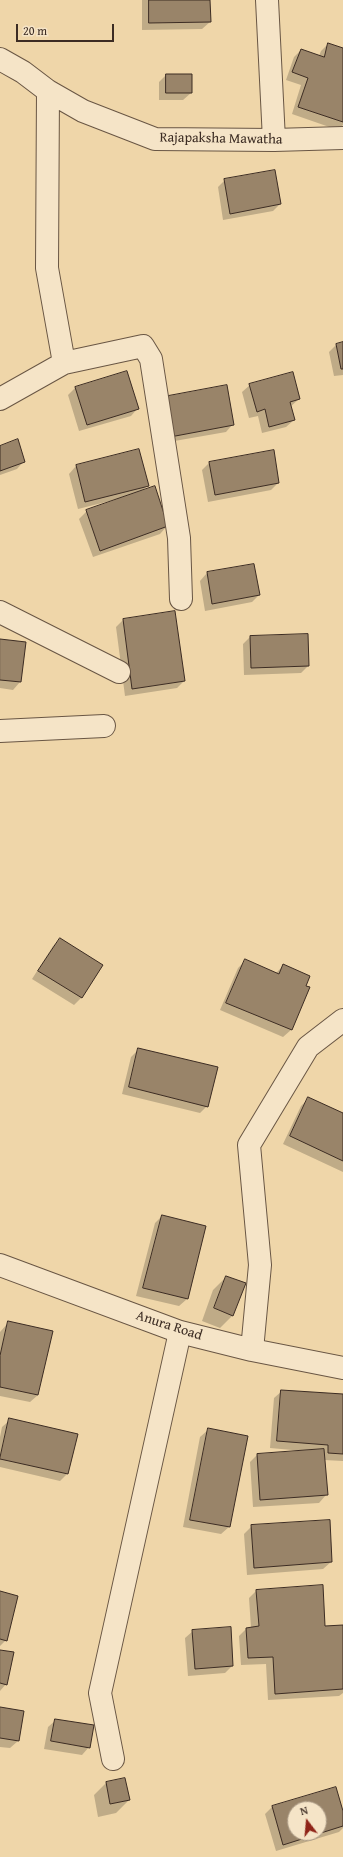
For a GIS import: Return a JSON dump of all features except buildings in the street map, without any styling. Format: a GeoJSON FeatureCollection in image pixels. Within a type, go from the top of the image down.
{"type":"FeatureCollection","features":[{"type":"Feature","properties":{"kind":"street"},"geometry":{"type":"LineString","coordinates":[[267,0],[274,140]]}},
{"type":"Feature","properties":{"kind":"street","name":"Rajapaksha Mawatha"},"geometry":{"type":"LineString","coordinates":[[0,59],[23,72],[48,91],[83,111],[155,139],[274,140],[343,138]]}},
{"type":"Feature","properties":{"kind":"street"},"geometry":{"type":"LineString","coordinates":[[48,91],[47,268],[64,363]]}},
{"type":"Feature","properties":{"kind":"street"},"geometry":{"type":"LineString","coordinates":[[0,399],[64,363],[143,346],[151,359],[178,538],[181,599]]}},
{"type":"Feature","properties":{"kind":"street"},"geometry":{"type":"LineString","coordinates":[[0,612],[119,672]]}},
{"type":"Feature","properties":{"kind":"street"},"geometry":{"type":"LineString","coordinates":[[0,731],[104,726]]}},
{"type":"Feature","properties":{"kind":"street"},"geometry":{"type":"LineString","coordinates":[[252,1350],[260,1265],[249,1145],[308,1047],[343,1020]]}},
{"type":"Feature","properties":{"kind":"street","name":"Anura Road"},"geometry":{"type":"LineString","coordinates":[[0,1265],[180,1332],[252,1350],[343,1368]]}},
{"type":"Feature","properties":{"kind":"street"},"geometry":{"type":"LineString","coordinates":[[113,1759],[100,1693],[180,1332]]}}]}
